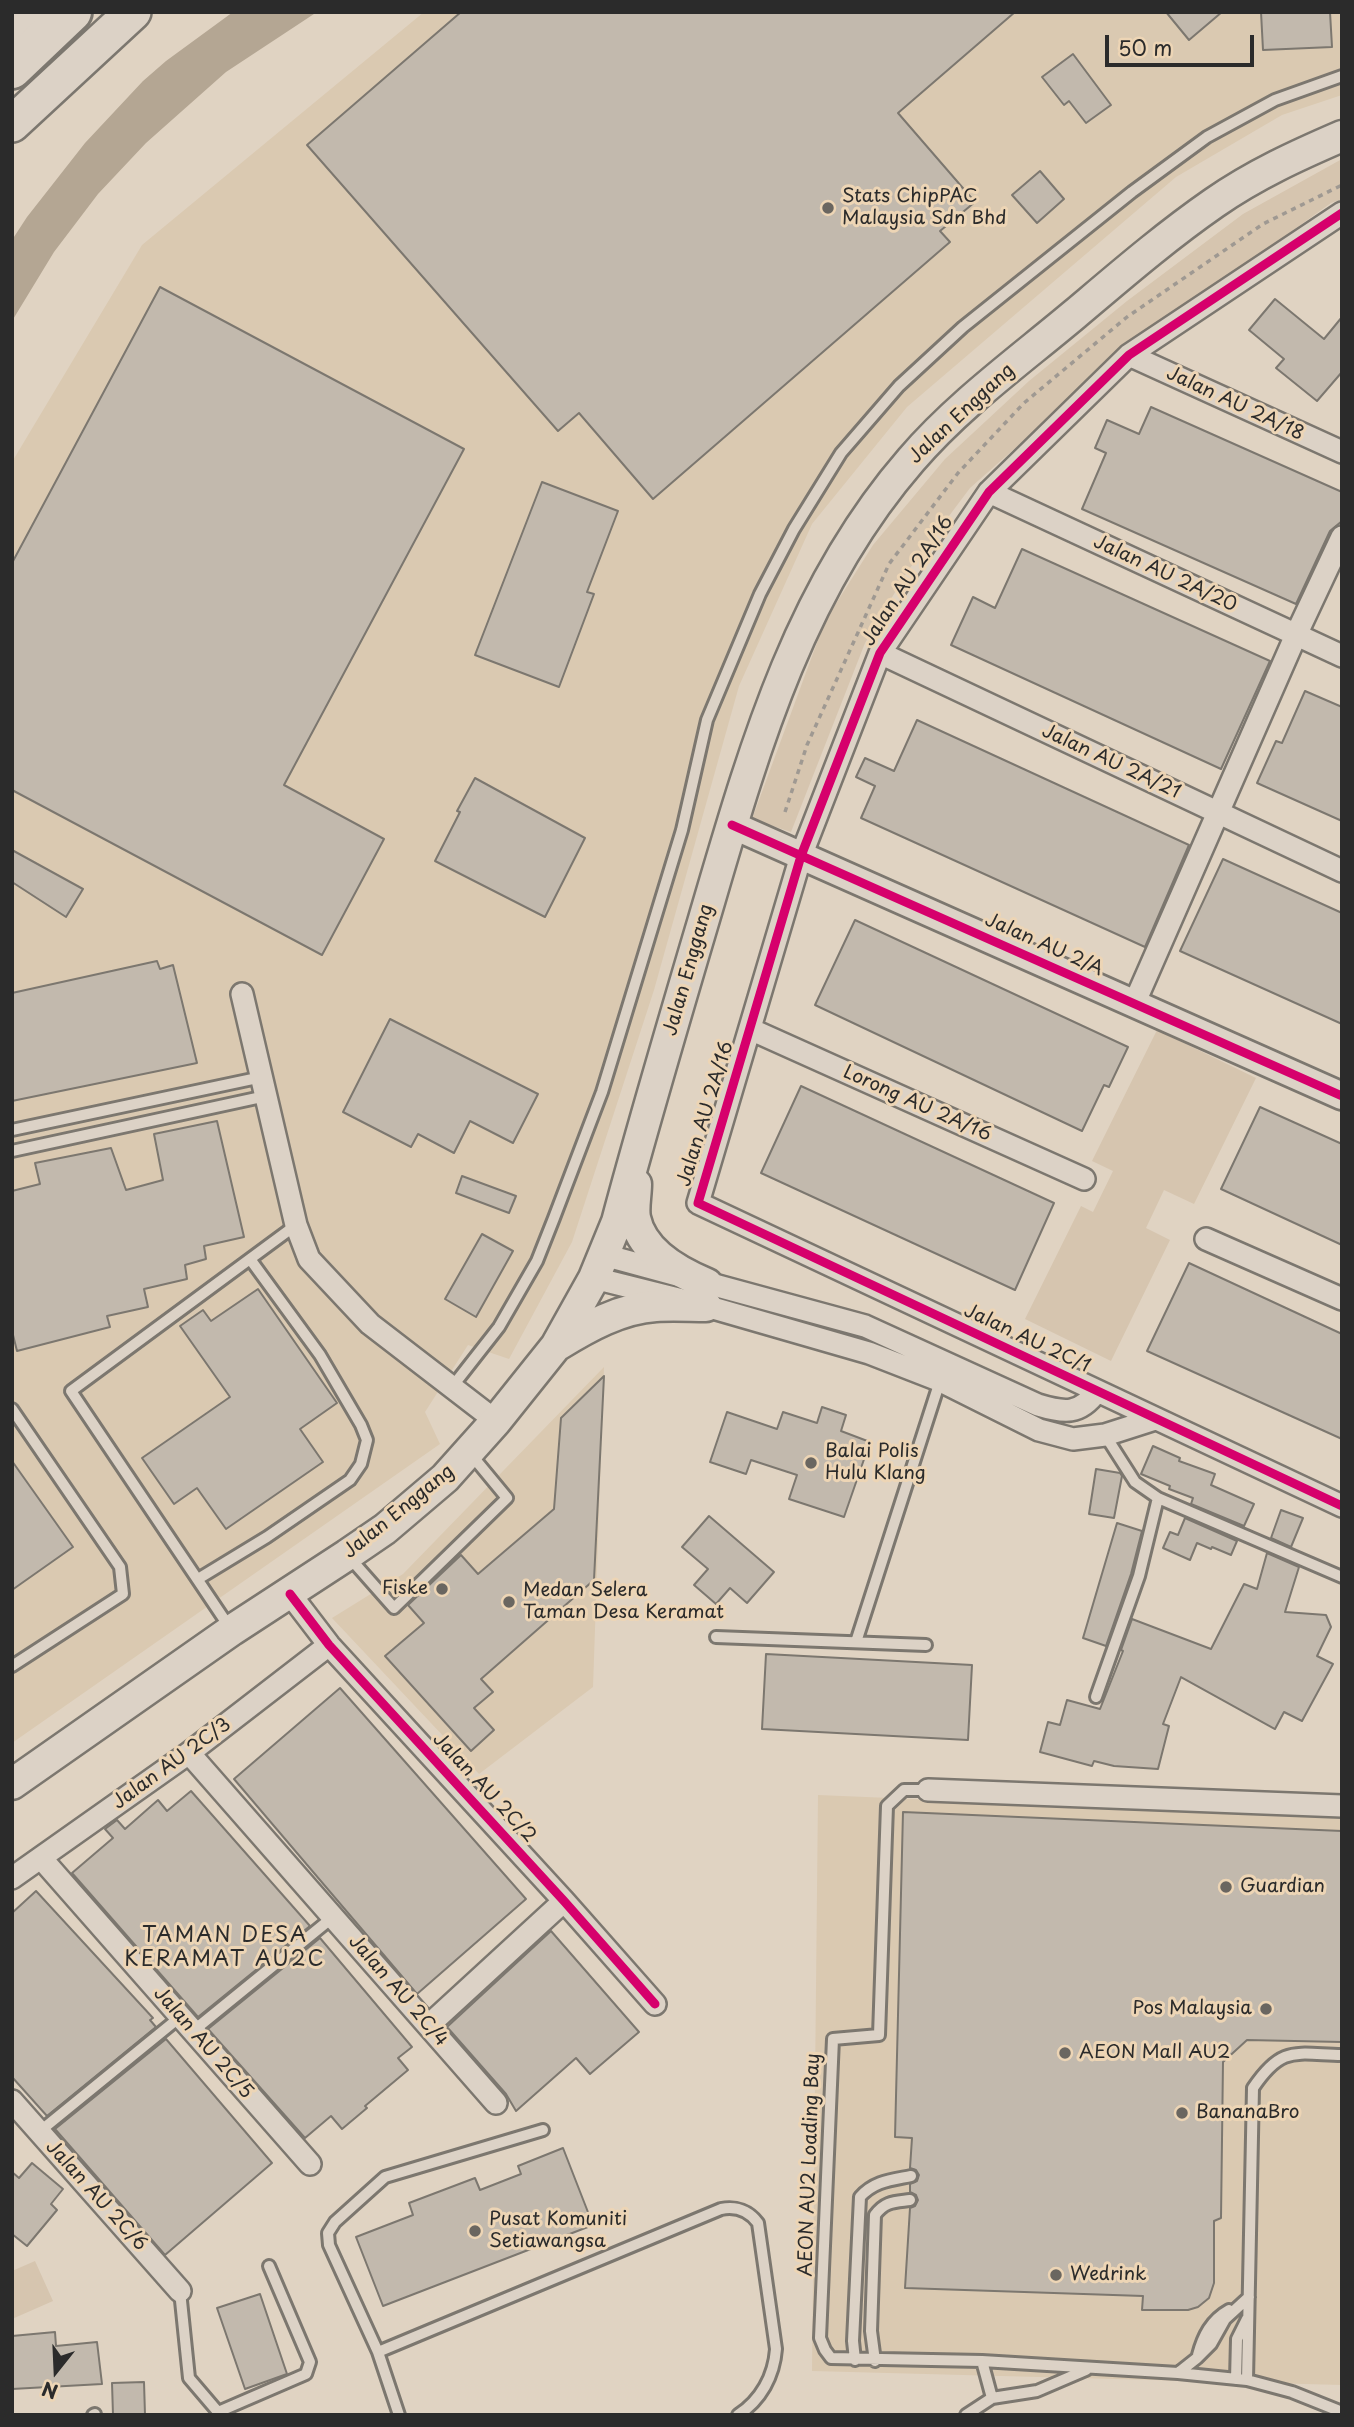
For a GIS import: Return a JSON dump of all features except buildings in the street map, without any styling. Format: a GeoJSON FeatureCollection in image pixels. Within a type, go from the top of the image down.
{"type":"FeatureCollection","features":[{"type":"Feature","properties":{"kind":"highway"},"geometry":{"type":"LineString","coordinates":[[12,39],[42,12]]}},
{"type":"Feature","properties":{"kind":"highway"},"geometry":{"type":"LineString","coordinates":[[12,69],[72,12]]}},
{"type":"Feature","properties":{"kind":"highway"},"geometry":{"type":"LineString","coordinates":[[12,124],[133,12]]}},
{"type":"Feature","properties":{"kind":"main road","name":"Jalan Enggang"},"geometry":{"type":"LineString","coordinates":[[12,1784],[232,1630],[290,1594],[384,1529],[445,1478],[496,1421],[556,1346],[599,1266],[617,1223],[758,741],[806,620],[839,559],[874,506],[911,459],[959,411],[1148,253],[1215,202],[1284,161],[1342,136]]}},
{"type":"Feature","properties":{"kind":"main road"},"geometry":{"type":"LineString","coordinates":[[637,1149],[635,1218],[645,1239],[661,1258],[707,1295]]}},
{"type":"Feature","properties":{"kind":"main road"},"geometry":{"type":"LineString","coordinates":[[556,1346],[586,1328],[653,1306],[707,1295]]}},
{"type":"Feature","properties":{"kind":"street","name":"Jalan AU 2A/16"},"geometry":{"type":"LineString","coordinates":[[698,1203],[801,856],[880,653],[989,492],[1129,355],[1342,213]]}},
{"type":"Feature","properties":{"kind":"street","name":"Jalan AU 2A/18"},"geometry":{"type":"LineString","coordinates":[[1129,355],[1342,452]]}},
{"type":"Feature","properties":{"kind":"street","name":"Jalan AU 2A/20"},"geometry":{"type":"LineString","coordinates":[[989,492],[1342,656]]}},
{"type":"Feature","properties":{"kind":"street"},"geometry":{"type":"LineString","coordinates":[[1135,1004],[1296,635],[1342,537]]}},
{"type":"Feature","properties":{"kind":"street","name":"Jalan AU 2A/21"},"geometry":{"type":"LineString","coordinates":[[880,653],[1342,872]]}},
{"type":"Feature","properties":{"kind":"street","name":"Jalan AU 2/A"},"geometry":{"type":"LineString","coordinates":[[732,825],[1342,1096]]}},
{"type":"Feature","properties":{"kind":"street"},"geometry":{"type":"LineString","coordinates":[[242,994],[296,1225],[309,1259],[370,1324],[496,1421]]}},
{"type":"Feature","properties":{"kind":"street","name":"Lorong AU 2A/16"},"geometry":{"type":"LineString","coordinates":[[750,1029],[1084,1179]]}},
{"type":"Feature","properties":{"kind":"street","name":"Jalan AU 2C/1"},"geometry":{"type":"LineString","coordinates":[[698,1203],[1342,1506]]}},
{"type":"Feature","properties":{"kind":"street"},"geometry":{"type":"LineString","coordinates":[[1206,1239],[1342,1299]]}},
{"type":"Feature","properties":{"kind":"street","name":"Jalan AU 2C/1"},"geometry":{"type":"LineString","coordinates":[[599,1266],[707,1295],[869,1353],[944,1371],[1055,1410],[1073,1410],[1087,1405],[1097,1391]]}},
{"type":"Feature","properties":{"kind":"street","name":"Jalan AU 2C/1"},"geometry":{"type":"LineString","coordinates":[[944,1371],[1039,1430],[1073,1439],[1105,1435],[1155,1419]]}},
{"type":"Feature","properties":{"kind":"street","name":"Jalan AU 2C/2"},"geometry":{"type":"LineString","coordinates":[[290,1594],[328,1645],[564,1900],[655,2004]]}},
{"type":"Feature","properties":{"kind":"street","name":"Jalan AU 2C/3"},"geometry":{"type":"LineString","coordinates":[[12,1878],[189,1753],[328,1645]]}},
{"type":"Feature","properties":{"kind":"street","name":"Jalan AU 2C/4"},"geometry":{"type":"LineString","coordinates":[[189,1753],[496,2103]]}},
{"type":"Feature","properties":{"kind":"street"},"geometry":{"type":"LineString","coordinates":[[928,1790],[1342,1806]]}},
{"type":"Feature","properties":{"kind":"street","name":"Jalan AU 2C/5"},"geometry":{"type":"LineString","coordinates":[[41,1858],[310,2164]]}},
{"type":"Feature","properties":{"kind":"street"},"geometry":{"type":"LineString","coordinates":[[429,2025],[564,1900]]}},
{"type":"Feature","properties":{"kind":"street","name":"Jalan AU 2C/6"},"geometry":{"type":"LineString","coordinates":[[22,2119],[180,2291]]}},
{"type":"Feature","properties":{"kind":"lane"},"geometry":{"type":"LineString","coordinates":[[452,1387],[499,1327],[537,1261],[602,1092],[682,830],[707,720],[760,594],[794,529],[841,453],[899,386],[963,327],[1132,192],[1207,136],[1275,100],[1342,76]]}},
{"type":"Feature","properties":{"kind":"lane"},"geometry":{"type":"LineString","coordinates":[[12,1130],[264,1086]]}},
{"type":"Feature","properties":{"kind":"lane"},"geometry":{"type":"LineString","coordinates":[[12,1151],[264,1086]]}},
{"type":"Feature","properties":{"kind":"lane"},"geometry":{"type":"LineString","coordinates":[[232,1630],[71,1391],[296,1225]]}},
{"type":"Feature","properties":{"kind":"lane"},"geometry":{"type":"LineString","coordinates":[[198,1579],[267,1537],[350,1480],[361,1464],[367,1440],[320,1355],[250,1259]]}},
{"type":"Feature","properties":{"kind":"lane"},"geometry":{"type":"LineString","coordinates":[[856,1642],[944,1371]]}},
{"type":"Feature","properties":{"kind":"lane"},"geometry":{"type":"LineString","coordinates":[[12,1409],[120,1567],[123,1594],[12,1666]]}},
{"type":"Feature","properties":{"kind":"lane"},"geometry":{"type":"LineString","coordinates":[[1105,1435],[1135,1482],[1158,1498],[1342,1577]]}},
{"type":"Feature","properties":{"kind":"lane"},"geometry":{"type":"LineString","coordinates":[[347,1555],[394,1608],[508,1498],[469,1451]]}},
{"type":"Feature","properties":{"kind":"lane"},"geometry":{"type":"LineString","coordinates":[[1097,1698],[1139,1576],[1158,1498]]}},
{"type":"Feature","properties":{"kind":"lane"},"geometry":{"type":"LineString","coordinates":[[716,1637],[926,1645]]}},
{"type":"Feature","properties":{"kind":"lane","name":"AEON AU2 Loading Bay"},"geometry":{"type":"LineString","coordinates":[[855,2360],[831,2358],[820,2338],[833,2039],[879,2035],[887,1807],[904,1790],[928,1790]]}},
{"type":"Feature","properties":{"kind":"lane"},"geometry":{"type":"LineString","coordinates":[[22,2119],[187,2024],[333,1917]]}},
{"type":"Feature","properties":{"kind":"lane"},"geometry":{"type":"LineString","coordinates":[[1242,2380],[1249,2316],[1253,2088],[1267,2067],[1290,2053],[1342,2055]]}},
{"type":"Feature","properties":{"kind":"lane"},"geometry":{"type":"LineString","coordinates":[[399,2415],[378,2352],[329,2245],[328,2233],[335,2222],[385,2177],[543,2130]]}},
{"type":"Feature","properties":{"kind":"lane"},"geometry":{"type":"LineString","coordinates":[[911,2176],[869,2187],[860,2197],[853,2341],[855,2360],[982,2361],[1178,2373],[1242,2380],[1292,2392],[1342,2414]]}},
{"type":"Feature","properties":{"kind":"lane"},"geometry":{"type":"LineString","coordinates":[[875,2361],[871,2331],[875,2215],[880,2207],[888,2202],[910,2200]]}},
{"type":"Feature","properties":{"kind":"lane"},"geometry":{"type":"LineString","coordinates":[[378,2352],[721,2209],[732,2207],[752,2215],[758,2223],[776,2349],[775,2365],[760,2396],[738,2415]]}},
{"type":"Feature","properties":{"kind":"lane"},"geometry":{"type":"LineString","coordinates":[[180,2291],[189,2378],[218,2412],[306,2374],[310,2362],[270,2266]]}},
{"type":"Feature","properties":{"kind":"lane"},"geometry":{"type":"LineString","coordinates":[[1178,2373],[1211,2344],[1225,2319],[1249,2297]]}},
{"type":"Feature","properties":{"kind":"lane"},"geometry":{"type":"LineString","coordinates":[[982,2361],[992,2398]]}},
{"type":"Feature","properties":{"kind":"lane"},"geometry":{"type":"LineString","coordinates":[[966,2415],[992,2398],[1037,2390],[1091,2368]]}},
{"type":"Feature","properties":{"kind":"shaded area"},"geometry":{"type":"Polygon","coordinates":[[[233,12],[317,12],[226,72],[146,143],[98,194],[54,252],[12,321],[12,240],[27,217],[85,143],[143,81],[233,12]]]}},
{"type":"Feature","properties":{"kind":"shaded area"},"geometry":{"type":"Polygon","coordinates":[[[424,12],[1342,12],[1342,95],[1282,115],[1176,177],[907,407],[812,524],[739,686],[654,990],[572,1242],[509,1359],[468,1345],[425,1412],[440,1444],[12,1743],[12,462],[142,245],[424,12]]]}},
{"type":"Feature","properties":{"kind":"shaded area"},"geometry":{"type":"Polygon","coordinates":[[[1342,159],[1342,199],[1331,203],[1127,349],[970,488],[907,572],[865,643],[791,832],[752,819],[825,621],[873,545],[945,459],[1029,381],[1127,301],[1243,214],[1342,159]]]}},
{"type":"Feature","properties":{"kind":"shaded area"},"geometry":{"type":"Polygon","coordinates":[[[1157,1030],[1256,1078],[1194,1204],[1164,1190],[1146,1228],[1170,1240],[1111,1361],[1025,1319],[1081,1206],[1093,1212],[1113,1171],[1092,1161],[1157,1030]]]}},
{"type":"Feature","properties":{"kind":"shaded area"},"geometry":{"type":"Polygon","coordinates":[[[604,1367],[593,1687],[479,1774],[332,1618],[403,1574],[604,1367]]]}},
{"type":"Feature","properties":{"kind":"shaded area"},"geometry":{"type":"Polygon","coordinates":[[[818,1795],[1342,1817],[1342,2385],[812,2371],[818,1795]]]}},
{"type":"Feature","properties":{"kind":"shaded area"},"geometry":{"type":"Polygon","coordinates":[[[35,2261],[53,2301],[12,2319],[12,2271],[35,2261]]]}},
{"type":"Feature","properties":{"kind":"cycle path"},"geometry":{"type":"LineString","coordinates":[[1342,213],[1129,355],[989,492],[880,653],[801,856],[698,1203],[1342,1506]]}},
{"type":"Feature","properties":{"kind":"cycle path"},"geometry":{"type":"LineString","coordinates":[[732,825],[1342,1096]]}},
{"type":"Feature","properties":{"kind":"cycle path"},"geometry":{"type":"LineString","coordinates":[[290,1594],[329,1645],[655,2004]]}},
{"type":"Feature","properties":{"kind":"place","name":"Stats ChipPAC Malaysia Sdn Bhd"},"geometry":{"type":"Point","coordinates":[828,208]}},
{"type":"Feature","properties":{"kind":"place","name":"Balai Polis Hulu Klang"},"geometry":{"type":"Point","coordinates":[811,1463]}},
{"type":"Feature","properties":{"kind":"place","name":"Fiske"},"geometry":{"type":"Point","coordinates":[442,1589]}},
{"type":"Feature","properties":{"kind":"place","name":"Medan Selera Taman Desa Keramat"},"geometry":{"type":"Point","coordinates":[509,1602]}},
{"type":"Feature","properties":{"kind":"place","name":"Guardian"},"geometry":{"type":"Point","coordinates":[1226,1887]}},
{"type":"Feature","properties":{"kind":"place","name":"Pos Malaysia"},"geometry":{"type":"Point","coordinates":[1266,2009]}},
{"type":"Feature","properties":{"kind":"place","name":"AEON Mall AU2"},"geometry":{"type":"Point","coordinates":[1065,2053]}},
{"type":"Feature","properties":{"kind":"place","name":"BananaBro"},"geometry":{"type":"Point","coordinates":[1182,2113]}},
{"type":"Feature","properties":{"kind":"place","name":"Pusat Komuniti Setiawangsa"},"geometry":{"type":"Point","coordinates":[475,2231]}},
{"type":"Feature","properties":{"kind":"place","name":"Wedrink"},"geometry":{"type":"Point","coordinates":[1056,2275]}},
{"type":"Feature","properties":{"kind":"district","name":"TAMAN DESA KERAMAT AU2C"},"geometry":{"type":"Point","coordinates":[225,1948]}}]}
